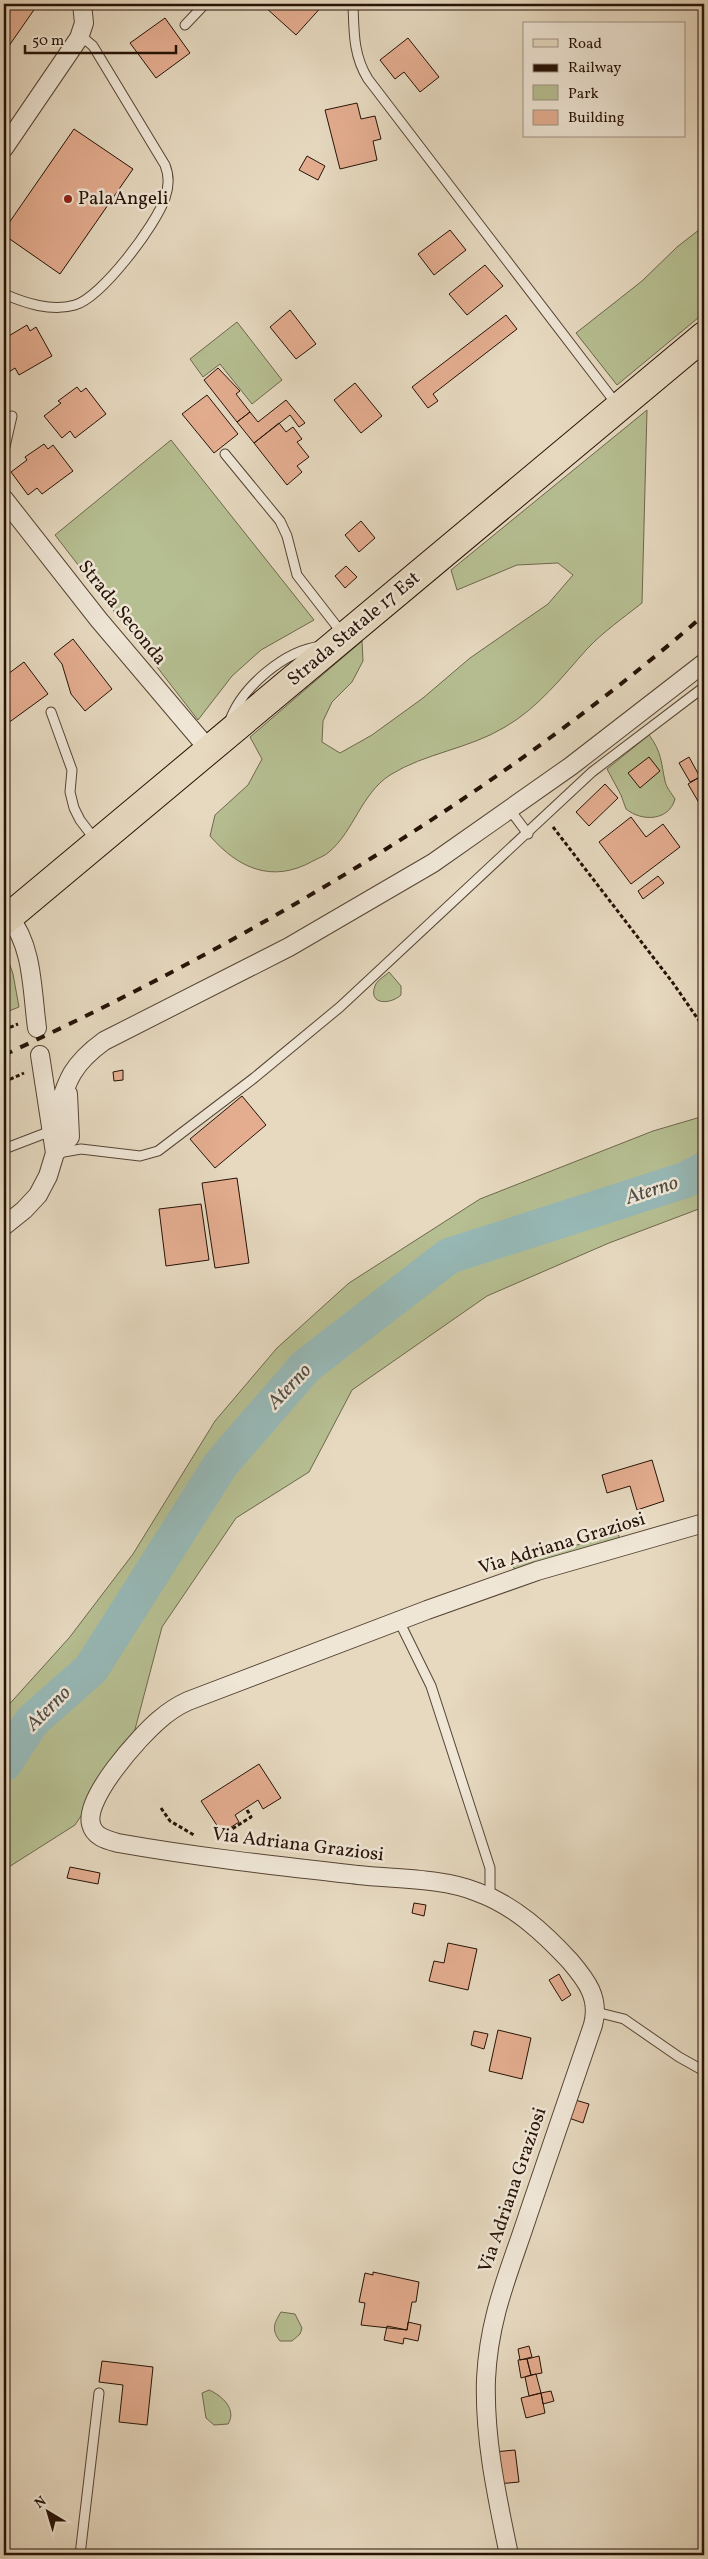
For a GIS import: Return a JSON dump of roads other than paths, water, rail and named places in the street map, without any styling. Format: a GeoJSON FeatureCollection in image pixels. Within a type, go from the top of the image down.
{"type":"FeatureCollection","features":[{"type":"Feature","properties":{"kind":"main road","name":"Strada Statale 17 Est"},"geometry":{"type":"LineString","coordinates":[[6,919],[217,745],[704,336]]}},
{"type":"Feature","properties":{"kind":"street"},"geometry":{"type":"LineString","coordinates":[[4,148],[80,35],[84,23],[82,4]]}},
{"type":"Feature","properties":{"kind":"street","name":"Strada Seconda"},"geometry":{"type":"LineString","coordinates":[[4,499],[99,620],[217,745]]}},
{"type":"Feature","properties":{"kind":"street"},"geometry":{"type":"LineString","coordinates":[[51,1131],[60,1097],[73,1071],[90,1051],[111,1037],[197,995],[342,916],[433,863],[610,738],[704,663]]}},
{"type":"Feature","properties":{"kind":"street"},"geometry":{"type":"LineString","coordinates":[[6,919],[18,930],[25,948],[36,1028]]}},
{"type":"Feature","properties":{"kind":"street"},"geometry":{"type":"LineString","coordinates":[[40,1055],[55,1153]]}},
{"type":"Feature","properties":{"kind":"street"},"geometry":{"type":"LineString","coordinates":[[4,1226],[24,1210],[38,1195],[48,1176],[55,1153],[70,1137],[67,1109],[73,1071]]}},
{"type":"Feature","properties":{"kind":"street","name":"Via Adriana Graziosi"},"geometry":{"type":"LineString","coordinates":[[509,2555],[492,2473],[486,2422],[486,2378],[491,2332],[506,2273],[526,2224],[596,2012],[592,1993],[566,1958],[521,1916],[490,1897],[476,1891],[450,1885],[127,1844],[101,1837],[91,1825],[91,1814],[97,1798],[120,1763],[150,1728],[168,1712],[197,1696],[537,1571],[704,1523]]}},
{"type":"Feature","properties":{"kind":"lane"},"geometry":{"type":"LineString","coordinates":[[185,25],[205,4]]}},
{"type":"Feature","properties":{"kind":"lane"},"geometry":{"type":"LineString","coordinates":[[353,4],[355,50],[360,65],[368,79],[619,407]]}},
{"type":"Feature","properties":{"kind":"lane"},"geometry":{"type":"LineString","coordinates":[[4,294],[28,303],[51,307],[70,306],[85,300],[115,273],[160,210],[166,198],[168,180],[164,165],[93,46],[80,35]]}},
{"type":"Feature","properties":{"kind":"lane"},"geometry":{"type":"LineString","coordinates":[[4,451],[12,416]]}},
{"type":"Feature","properties":{"kind":"lane"},"geometry":{"type":"LineString","coordinates":[[225,454],[280,522],[287,536],[297,575],[340,640]]}},
{"type":"Feature","properties":{"kind":"lane"},"geometry":{"type":"LineString","coordinates":[[55,1153],[81,1149],[140,1156],[158,1151],[254,1078],[340,1007],[528,834],[592,772],[704,686]]}},
{"type":"Feature","properties":{"kind":"lane"},"geometry":{"type":"LineString","coordinates":[[51,712],[72,770],[70,792],[74,808],[80,820],[98,844]]}},
{"type":"Feature","properties":{"kind":"lane"},"geometry":{"type":"LineString","coordinates":[[510,810],[528,834]]}},
{"type":"Feature","properties":{"kind":"lane"},"geometry":{"type":"LineString","coordinates":[[4,1149],[51,1131]]}},
{"type":"Feature","properties":{"kind":"lane"},"geometry":{"type":"LineString","coordinates":[[399,1621],[431,1686],[490,1868],[490,1897]]}},
{"type":"Feature","properties":{"kind":"lane"},"geometry":{"type":"LineString","coordinates":[[596,2012],[624,2019],[679,2057],[704,2071]]}},
{"type":"Feature","properties":{"kind":"lane"},"geometry":{"type":"LineString","coordinates":[[80,2555],[99,2393]]}},
{"type":"Feature","properties":{"kind":"waterway","name":"Aterno"},"geometry":{"type":"LineString","coordinates":[[4,1764],[32,1721],[91,1669],[221,1464],[306,1366],[449,1256],[685,1180],[704,1170]]}},
{"type":"Feature","properties":{"kind":"railway"},"geometry":{"type":"LineString","coordinates":[[4,1055],[189,963],[280,913],[369,859],[457,803],[542,744],[625,681],[704,615]]}},
{"type":"Feature","properties":{"kind":"place","name":"PalaAngeli"},"geometry":{"type":"Point","coordinates":[68,199]}}]}
